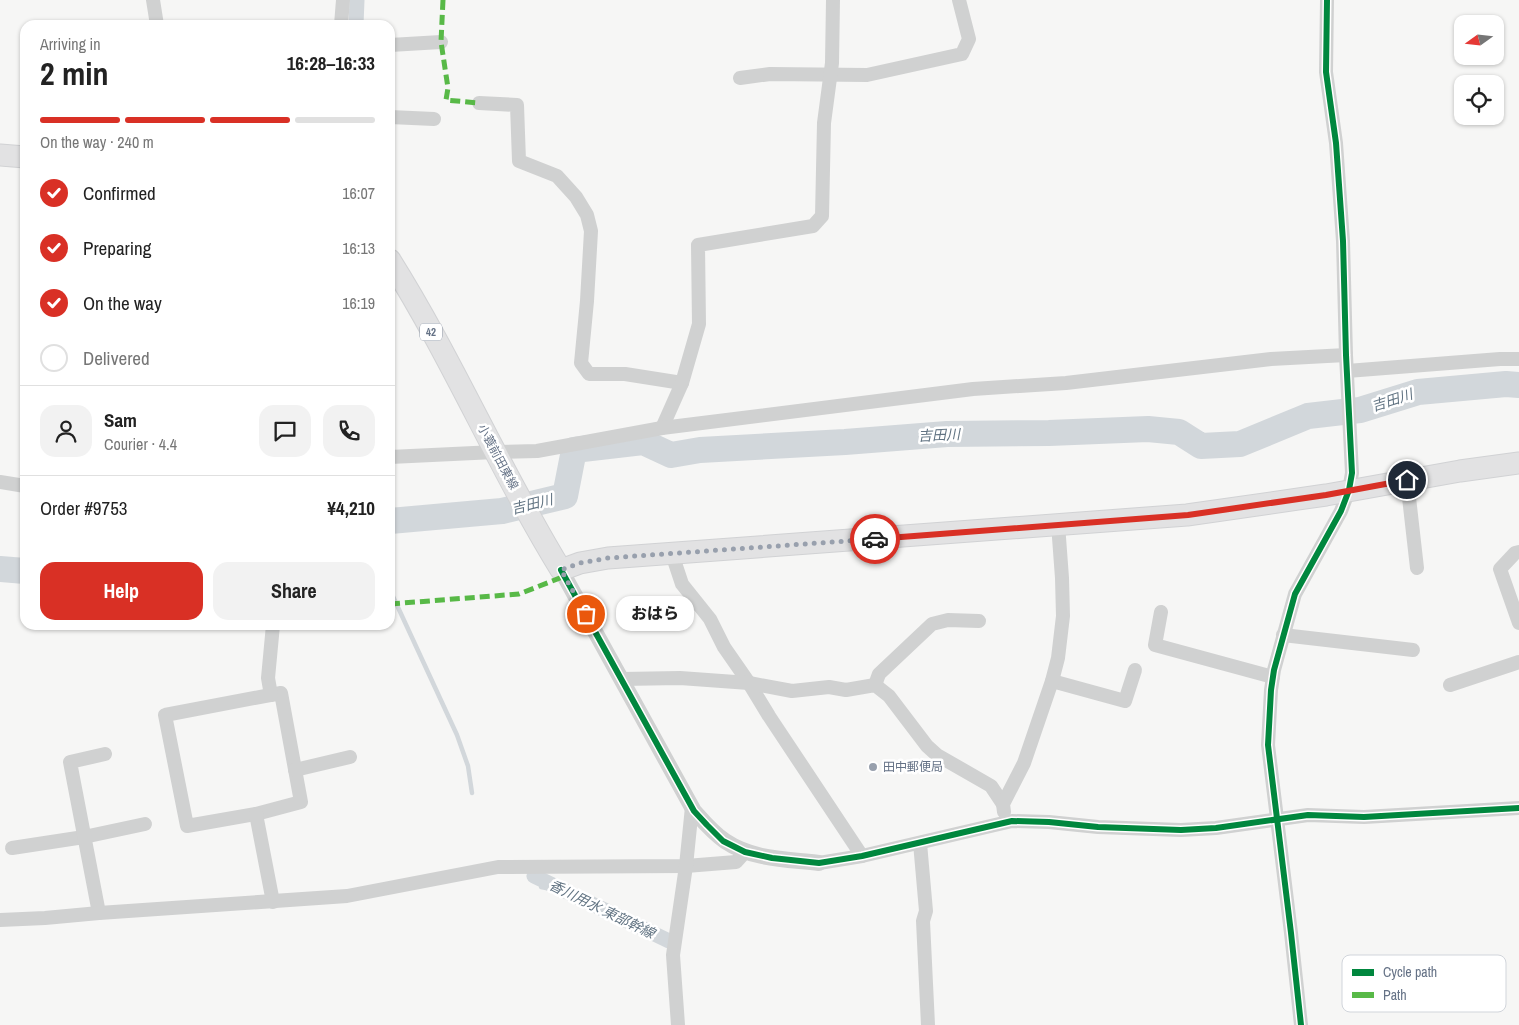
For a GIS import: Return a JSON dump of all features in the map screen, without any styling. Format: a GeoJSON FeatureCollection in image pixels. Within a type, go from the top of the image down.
{"type":"FeatureCollection","features":[{"type":"Feature","properties":{"kind":"main road"},"geometry":{"type":"LineString","coordinates":[[0,155],[20,157]]}},
{"type":"Feature","properties":{"kind":"main road","name":"小蓑前田東線"},"geometry":{"type":"LineString","coordinates":[[395,269],[467,396],[499,460],[561,570]]}},
{"type":"Feature","properties":{"kind":"main road"},"geometry":{"type":"LineString","coordinates":[[561,570],[580,563],[608,558],[1188,515],[1349,490],[1460,470],[1519,464]]}},
{"type":"Feature","properties":{"kind":"street"},"geometry":{"type":"LineString","coordinates":[[153,0],[155,20]]}},
{"type":"Feature","properties":{"kind":"street"},"geometry":{"type":"LineString","coordinates":[[342,20],[343,0]]}},
{"type":"Feature","properties":{"kind":"street"},"geometry":{"type":"LineString","coordinates":[[662,428],[682,383],[699,324],[698,246],[813,226],[822,216],[824,124],[832,63],[833,0]]}},
{"type":"Feature","properties":{"kind":"street"},"geometry":{"type":"LineString","coordinates":[[740,78],[770,74],[867,75],[962,54],[969,39],[959,0]]}},
{"type":"Feature","properties":{"kind":"street"},"geometry":{"type":"LineString","coordinates":[[1301,1025],[1292,933],[1268,745],[1273,677],[1295,594],[1341,511],[1349,490],[1352,473],[1343,240],[1336,143],[1326,72],[1326,0]]}},
{"type":"Feature","properties":{"kind":"street"},"geometry":{"type":"LineString","coordinates":[[395,45],[441,42]]}},
{"type":"Feature","properties":{"kind":"street"},"geometry":{"type":"LineString","coordinates":[[479,103],[517,105],[519,161],[557,176],[576,197],[587,215],[591,232],[581,362],[589,374],[625,374],[682,383]]}},
{"type":"Feature","properties":{"kind":"street"},"geometry":{"type":"LineString","coordinates":[[395,117],[434,119]]}},
{"type":"Feature","properties":{"kind":"street"},"geometry":{"type":"LineString","coordinates":[[395,457],[499,460],[662,428],[973,389],[1066,383],[1271,359],[1346,355]]}},
{"type":"Feature","properties":{"kind":"street"},"geometry":{"type":"LineString","coordinates":[[1347,374],[1500,359],[1519,359]]}},
{"type":"Feature","properties":{"kind":"street"},"geometry":{"type":"LineString","coordinates":[[1407,480],[1418,568]]}},
{"type":"Feature","properties":{"kind":"street"},"geometry":{"type":"LineString","coordinates":[[0,482],[20,485]]}},
{"type":"Feature","properties":{"kind":"street"},"geometry":{"type":"LineString","coordinates":[[1003,804],[1024,763],[1058,658],[1063,616],[1058,524]]}},
{"type":"Feature","properties":{"kind":"street"},"geometry":{"type":"LineString","coordinates":[[1519,552],[1514,553],[1500,569],[1519,623]]}},
{"type":"Feature","properties":{"kind":"street"},"geometry":{"type":"LineString","coordinates":[[672,554],[682,584],[710,619],[724,647],[862,856]]}},
{"type":"Feature","properties":{"kind":"street"},"geometry":{"type":"LineString","coordinates":[[561,570],[692,807],[706,825],[724,840],[745,852],[772,858],[819,863],[862,856],[1006,822],[1049,822],[1098,827],[1181,830],[1216,828],[1308,815],[1364,817],[1519,808]]}},
{"type":"Feature","properties":{"kind":"street"},"geometry":{"type":"LineString","coordinates":[[1161,612],[1156,645],[1273,677]]}},
{"type":"Feature","properties":{"kind":"street"},"geometry":{"type":"LineString","coordinates":[[875,685],[878,674],[932,624],[948,620],[979,621]]}},
{"type":"Feature","properties":{"kind":"street"},"geometry":{"type":"LineString","coordinates":[[271,695],[268,678],[273,630]]}},
{"type":"Feature","properties":{"kind":"street"},"geometry":{"type":"LineString","coordinates":[[1283,635],[1412,650]]}},
{"type":"Feature","properties":{"kind":"street"},"geometry":{"type":"LineString","coordinates":[[1450,685],[1519,662]]}},
{"type":"Feature","properties":{"kind":"street"},"geometry":{"type":"LineString","coordinates":[[1052,681],[1125,701],[1135,670]]}},
{"type":"Feature","properties":{"kind":"street"},"geometry":{"type":"LineString","coordinates":[[622,678],[680,678],[749,683],[792,691],[829,687],[846,690],[875,685],[889,696],[927,746],[990,786],[1003,804],[1006,822]]}},
{"type":"Feature","properties":{"kind":"street"},"geometry":{"type":"LineString","coordinates":[[281,693],[301,802],[256,814],[187,826],[165,715],[271,695],[281,693]]}},
{"type":"Feature","properties":{"kind":"street"},"geometry":{"type":"LineString","coordinates":[[99,913],[70,762],[105,754]]}},
{"type":"Feature","properties":{"kind":"street"},"geometry":{"type":"LineString","coordinates":[[295,770],[350,757]]}},
{"type":"Feature","properties":{"kind":"street"},"geometry":{"type":"LineString","coordinates":[[678,1025],[673,956],[686,866],[692,807]]}},
{"type":"Feature","properties":{"kind":"street"},"geometry":{"type":"LineString","coordinates":[[256,814],[274,902]]}},
{"type":"Feature","properties":{"kind":"street"},"geometry":{"type":"LineString","coordinates":[[12,848],[84,837],[145,824]]}},
{"type":"Feature","properties":{"kind":"street"},"geometry":{"type":"LineString","coordinates":[[920,843],[926,911],[923,921],[928,1025]]}},
{"type":"Feature","properties":{"kind":"street"},"geometry":{"type":"LineString","coordinates":[[0,920],[346,896],[498,867],[686,866],[736,862],[745,852]]}},
{"type":"Feature","properties":{"kind":"waterway","name":"香川用水 東部幹線"},"geometry":{"type":"LineString","coordinates":[[356,20],[357,0]]}},
{"type":"Feature","properties":{"kind":"waterway","name":"吉田川"},"geometry":{"type":"LineString","coordinates":[[395,521],[502,511],[565,496],[574,450],[643,442],[671,455],[700,450],[947,434],[1049,433],[1148,429],[1179,432],[1201,446],[1240,444],[1308,416],[1360,410],[1418,392],[1506,384],[1519,385]]}},
{"type":"Feature","properties":{"kind":"waterway","name":"吉田川"},"geometry":{"type":"LineString","coordinates":[[0,569],[20,571]]}},
{"type":"Feature","properties":{"kind":"waterway"},"geometry":{"type":"LineString","coordinates":[[395,601],[457,735],[468,766],[472,793]]}},
{"type":"Feature","properties":{"kind":"waterway","name":"香川用水 東部幹線"},"geometry":{"type":"LineString","coordinates":[[534,876],[669,941]]}},
{"type":"Feature","properties":{"kind":"waterway","name":"香川用水 東部幹線"},"geometry":{"type":"LineString","coordinates":[[541,887],[566,892]]}},
{"type":"Feature","properties":{"kind":"marked path"},"geometry":{"type":"LineString","coordinates":[[443,0],[441,42],[448,88],[446,100],[479,103]]}},
{"type":"Feature","properties":{"kind":"marked path"},"geometry":{"type":"LineString","coordinates":[[395,604],[519,594],[565,576]]}},
{"type":"Feature","properties":{"kind":"cycle path"},"geometry":{"type":"LineString","coordinates":[[1301,1025],[1268,745],[1274,670],[1295,594],[1341,511],[1349,490],[1352,473],[1343,241],[1336,143],[1326,72],[1327,0]]}},
{"type":"Feature","properties":{"kind":"cycle path"},"geometry":{"type":"LineString","coordinates":[[561,570],[694,811],[723,841],[745,852],[772,858],[819,863],[862,856],[1012,821],[1181,830],[1216,828],[1308,815],[1364,817],[1519,808]]}},
{"type":"Feature","properties":{"kind":"way so far"},"geometry":{"type":"LineString","coordinates":[[586,614],[561,570],[580,563],[608,558],[875,539]]}},
{"type":"Feature","properties":{"kind":"place","name":"おはら"},"geometry":{"type":"Point","coordinates":[586,614]}},
{"type":"Feature","properties":{"kind":"place","name":"田中郵便局"},"geometry":{"type":"Point","coordinates":[873,767]}},
{"type":"Feature","properties":{"kind":"route"},"geometry":{"type":"LineString","coordinates":[[875,539],[1188,515],[1326,495],[1407,480]]}}]}
